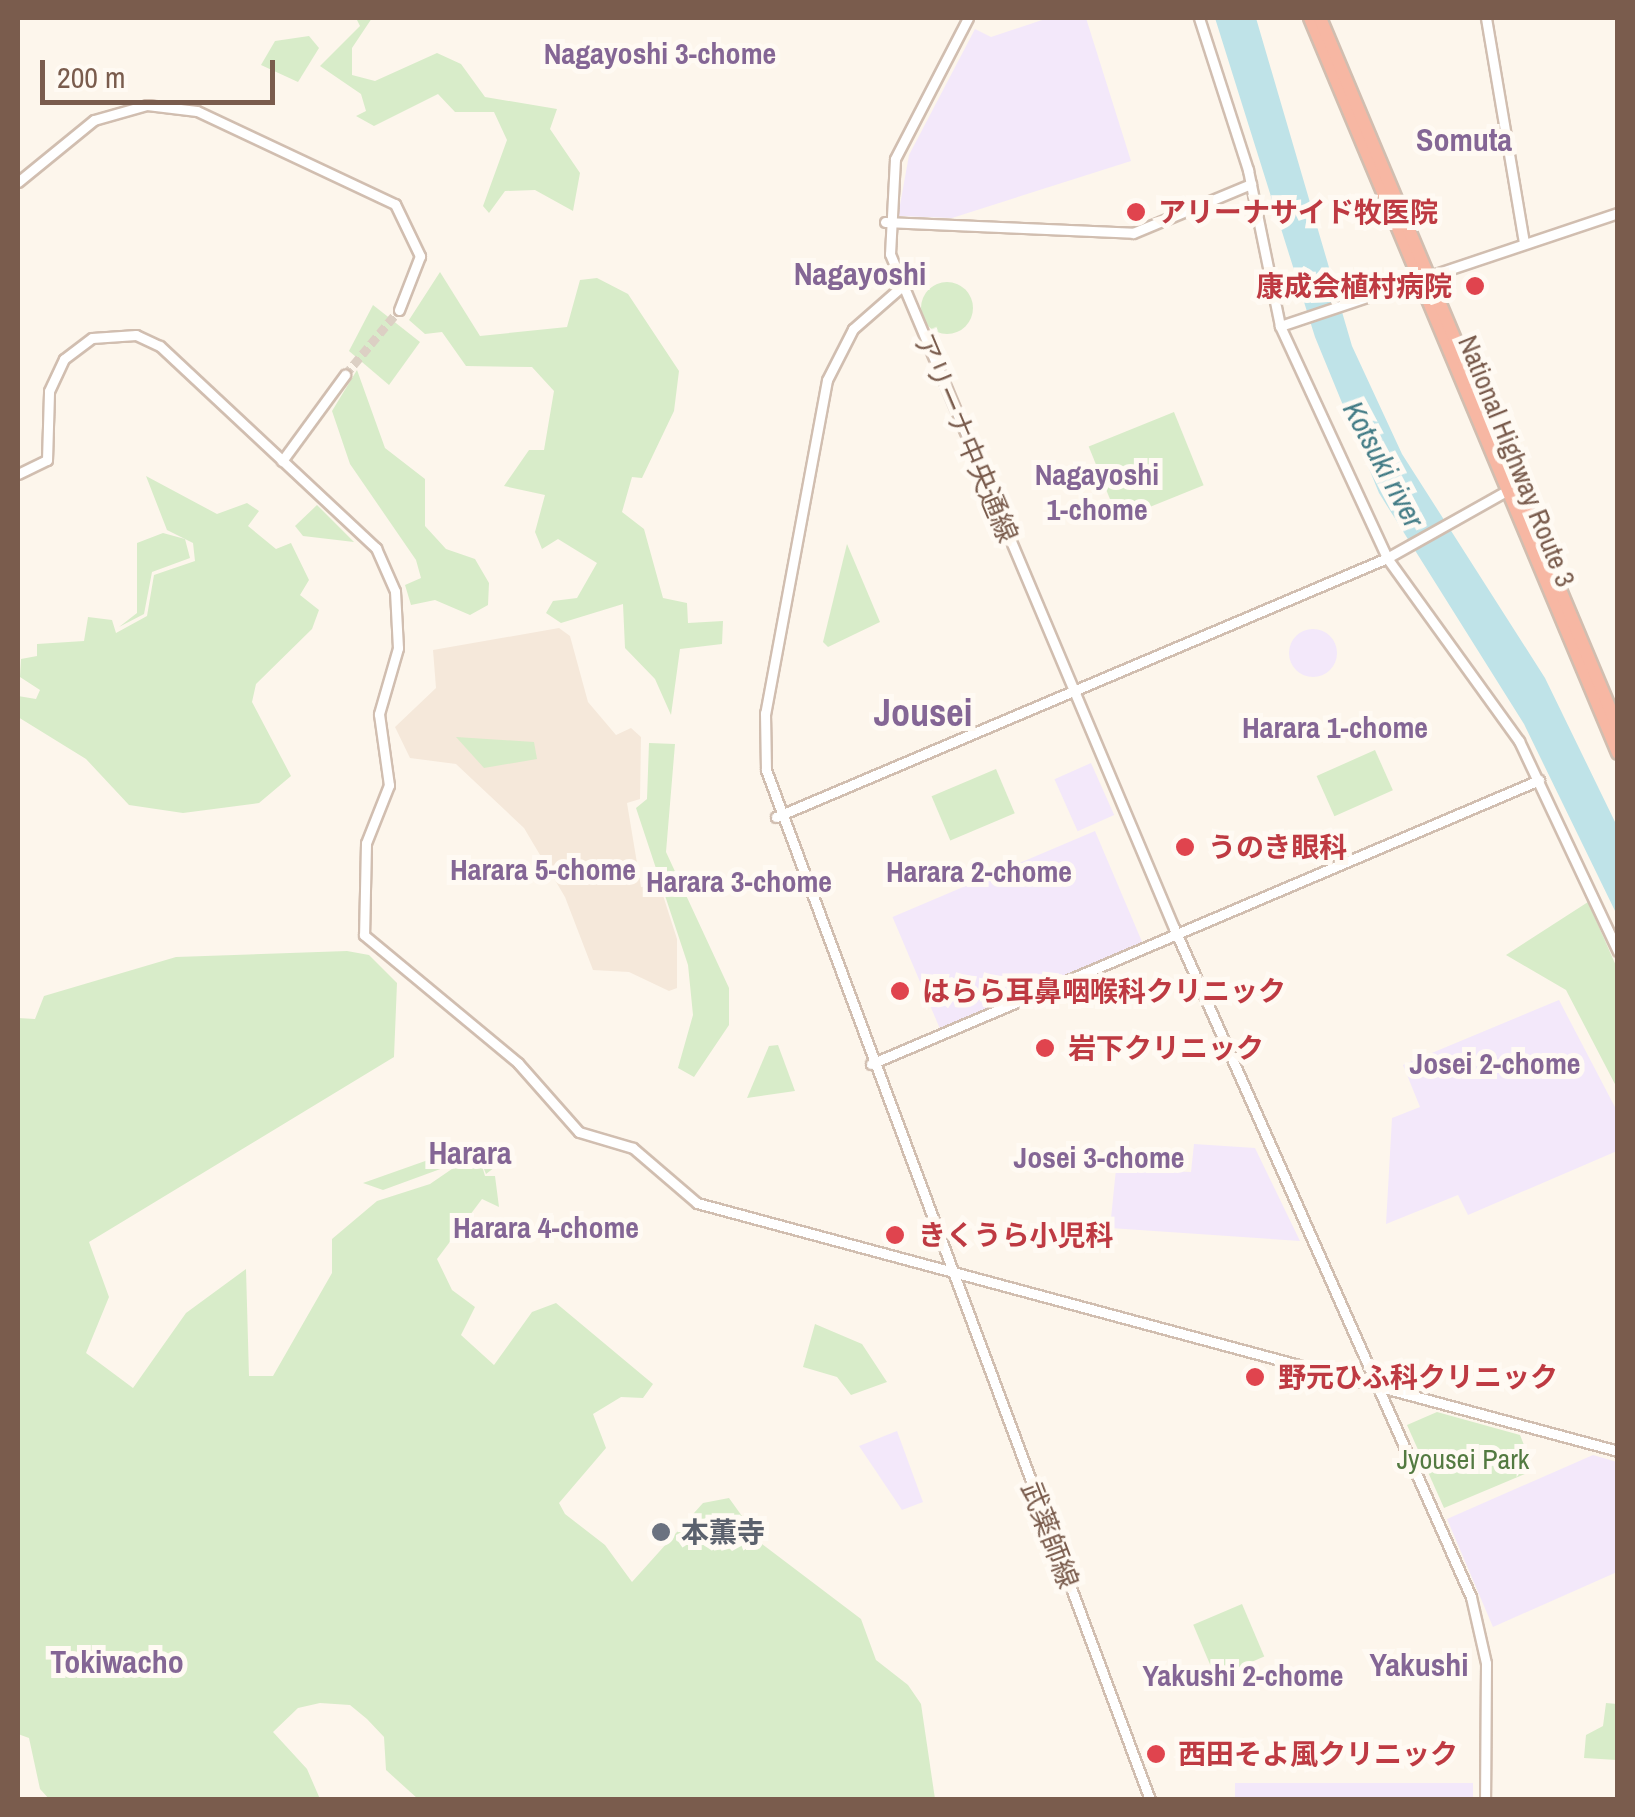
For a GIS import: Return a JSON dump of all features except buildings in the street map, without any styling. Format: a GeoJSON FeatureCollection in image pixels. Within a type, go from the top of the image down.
{"type":"FeatureCollection","features":[{"type":"Feature","properties":{"kind":"highway","name":"National Highway Route 3"},"geometry":{"type":"LineString","coordinates":[[1310,18],[1419,278],[1618,728]]}},
{"type":"Feature","properties":{"kind":"highway","name":"National Highway Route 3"},"geometry":{"type":"LineString","coordinates":[[1320,18],[1503,493],[1618,753]]}},
{"type":"Feature","properties":{"kind":"street","name":"アリーナ中央通線"},"geometry":{"type":"LineString","coordinates":[[968,18],[901,144],[886,222],[901,287],[1482,1636],[1485,1800]]}},
{"type":"Feature","properties":{"kind":"street"},"geometry":{"type":"LineString","coordinates":[[1199,18],[1251,184],[1283,324],[1390,555],[1458,645],[1539,780],[1618,951]]}},
{"type":"Feature","properties":{"kind":"street"},"geometry":{"type":"LineString","coordinates":[[1486,18],[1524,242]]}},
{"type":"Feature","properties":{"kind":"street"},"geometry":{"type":"LineString","coordinates":[[18,182],[94,120],[147,105],[197,110],[395,204],[420,256],[399,310]]}},
{"type":"Feature","properties":{"kind":"street"},"geometry":{"type":"LineString","coordinates":[[886,222],[1133,232],[1251,184]]}},
{"type":"Feature","properties":{"kind":"street"},"geometry":{"type":"LineString","coordinates":[[1283,324],[1618,213]]}},
{"type":"Feature","properties":{"kind":"street","name":"武薬師線"},"geometry":{"type":"LineString","coordinates":[[901,287],[852,328],[825,390],[765,713],[776,817],[1150,1800]]}},
{"type":"Feature","properties":{"kind":"street"},"geometry":{"type":"LineString","coordinates":[[18,474],[47,460],[56,369],[82,342],[113,333],[160,346],[376,548],[395,591],[396,663],[378,723],[389,792],[363,863],[367,940],[523,1068],[571,1126],[633,1148],[686,1197],[1618,1451]]}},
{"type":"Feature","properties":{"kind":"street"},"geometry":{"type":"LineString","coordinates":[[282,461],[345,374]]}},
{"type":"Feature","properties":{"kind":"street"},"geometry":{"type":"LineString","coordinates":[[776,817],[1390,555],[1450,517],[1503,493]]}},
{"type":"Feature","properties":{"kind":"street"},"geometry":{"type":"LineString","coordinates":[[871,1064],[1539,780]]}},
{"type":"Feature","properties":{"kind":"shaded area"},"geometry":{"type":"Polygon","coordinates":[[[1048,18],[1086,18],[1131,161],[952,218],[898,216],[909,155],[975,29],[991,37],[1048,18]]]}},
{"type":"Feature","properties":{"kind":"shaded area"},"geometry":{"type":"Polygon","coordinates":[[[559,628],[570,636],[588,702],[616,735],[631,728],[641,737],[640,799],[627,803],[641,887],[660,886],[677,939],[677,988],[669,991],[629,972],[593,970],[565,897],[524,828],[456,764],[410,758],[395,727],[436,688],[433,650],[559,628]]]}},
{"type":"Feature","properties":{"kind":"shaded area"},"geometry":{"type":"Polygon","coordinates":[[[1313,629],[1330,636],[1337,653],[1330,670],[1313,677],[1296,670],[1289,653],[1296,636],[1313,629]]]}},
{"type":"Feature","properties":{"kind":"shaded area"},"geometry":{"type":"Polygon","coordinates":[[[1091,763],[1114,815],[1078,831],[1054,779],[1091,763]]]}},
{"type":"Feature","properties":{"kind":"shaded area"},"geometry":{"type":"Polygon","coordinates":[[[1095,831],[1143,943],[940,1029],[892,917],[1095,831]]]}},
{"type":"Feature","properties":{"kind":"shaded area"},"geometry":{"type":"Polygon","coordinates":[[[1559,1000],[1617,1111],[1617,1151],[1468,1215],[1458,1195],[1386,1224],[1392,1118],[1420,1107],[1403,1065],[1559,1000]]]}},
{"type":"Feature","properties":{"kind":"shaded area"},"geometry":{"type":"Polygon","coordinates":[[[1194,1144],[1255,1148],[1300,1241],[1110,1228],[1116,1169],[1191,1172],[1194,1144]]]}},
{"type":"Feature","properties":{"kind":"shaded area"},"geometry":{"type":"Polygon","coordinates":[[[897,1431],[923,1502],[902,1510],[859,1446],[897,1431]]]}},
{"type":"Feature","properties":{"kind":"shaded area"},"geometry":{"type":"Polygon","coordinates":[[[1593,1455],[1617,1462],[1617,1572],[1493,1627],[1447,1519],[1593,1455]]]}},
{"type":"Feature","properties":{"kind":"shaded area"},"geometry":{"type":"Polygon","coordinates":[[[1235,1783],[1473,1783],[1473,1799],[1235,1799],[1235,1783]]]}},
{"type":"Feature","properties":{"kind":"green space"},"geometry":{"type":"Polygon","coordinates":[[[356,18],[372,18],[352,48],[352,75],[375,81],[437,53],[461,64],[485,97],[557,109],[550,129],[580,173],[573,211],[535,190],[505,191],[489,213],[483,206],[507,140],[494,112],[455,112],[438,94],[374,126],[356,116],[366,111],[361,94],[320,66],[360,26],[356,18]]]}},
{"type":"Feature","properties":{"kind":"green space"},"geometry":{"type":"Polygon","coordinates":[[[309,36],[319,48],[298,82],[261,65],[275,41],[309,36]]]}},
{"type":"Feature","properties":{"kind":"green space"},"geometry":{"type":"Polygon","coordinates":[[[440,272],[480,336],[567,327],[580,280],[597,278],[628,294],[679,371],[674,411],[642,478],[632,477],[622,512],[644,529],[663,598],[687,603],[688,623],[723,621],[722,644],[680,649],[671,715],[655,679],[625,648],[623,604],[561,623],[546,613],[553,601],[577,598],[597,563],[558,539],[542,549],[535,532],[545,495],[504,486],[529,450],[544,450],[554,391],[532,367],[466,366],[442,332],[425,334],[409,320],[440,272]]]}},
{"type":"Feature","properties":{"kind":"green space"},"geometry":{"type":"Polygon","coordinates":[[[947,282],[965,290],[973,308],[965,326],[947,334],[929,326],[921,308],[929,290],[947,282]]]}},
{"type":"Feature","properties":{"kind":"green space"},"geometry":{"type":"Polygon","coordinates":[[[373,305],[420,342],[389,385],[349,351],[373,305]]]}},
{"type":"Feature","properties":{"kind":"green space"},"geometry":{"type":"Polygon","coordinates":[[[357,370],[385,448],[425,479],[425,526],[446,549],[475,559],[489,583],[488,605],[470,615],[435,600],[411,605],[405,585],[421,578],[416,560],[350,464],[332,411],[357,370]]]}},
{"type":"Feature","properties":{"kind":"green space"},"geometry":{"type":"Polygon","coordinates":[[[1174,412],[1204,485],[1118,520],[1089,446],[1174,412]]]}},
{"type":"Feature","properties":{"kind":"green space"},"geometry":{"type":"Polygon","coordinates":[[[146,476],[217,514],[247,503],[259,511],[248,526],[276,549],[291,543],[309,580],[300,595],[319,610],[312,629],[256,684],[252,702],[291,776],[259,803],[183,813],[129,805],[86,759],[18,717],[18,696],[36,699],[40,690],[20,677],[21,659],[37,656],[37,644],[84,641],[88,617],[112,620],[116,633],[147,616],[154,575],[195,561],[193,543],[167,530],[146,476]]]}},
{"type":"Feature","properties":{"kind":"green space"},"geometry":{"type":"Polygon","coordinates":[[[317,505],[354,542],[303,536],[295,526],[317,505]]]}},
{"type":"Feature","properties":{"kind":"green space"},"geometry":{"type":"Polygon","coordinates":[[[163,533],[185,539],[190,558],[152,572],[144,614],[119,627],[137,613],[137,543],[163,533]]]}},
{"type":"Feature","properties":{"kind":"green space"},"geometry":{"type":"Polygon","coordinates":[[[847,544],[880,622],[828,647],[823,642],[847,544]]]}},
{"type":"Feature","properties":{"kind":"green space"},"geometry":{"type":"Polygon","coordinates":[[[456,737],[534,742],[537,759],[484,768],[456,737]]]}},
{"type":"Feature","properties":{"kind":"green space"},"geometry":{"type":"Polygon","coordinates":[[[649,743],[675,744],[666,852],[729,988],[729,1025],[694,1077],[678,1068],[693,1015],[688,965],[636,808],[647,799],[649,743]]]}},
{"type":"Feature","properties":{"kind":"green space"},"geometry":{"type":"Polygon","coordinates":[[[1375,750],[1393,790],[1334,816],[1317,776],[1375,750]]]}},
{"type":"Feature","properties":{"kind":"green space"},"geometry":{"type":"Polygon","coordinates":[[[996,769],[1015,813],[950,841],[932,796],[996,769]]]}},
{"type":"Feature","properties":{"kind":"green space"},"geometry":{"type":"Polygon","coordinates":[[[1588,902],[1617,968],[1617,1088],[1566,990],[1506,955],[1588,902]]]}},
{"type":"Feature","properties":{"kind":"green space"},"geometry":{"type":"Polygon","coordinates":[[[347,951],[369,955],[397,983],[394,1057],[89,1242],[109,1297],[86,1353],[133,1388],[186,1313],[246,1269],[249,1376],[273,1376],[332,1273],[332,1239],[377,1201],[430,1184],[465,1160],[383,1190],[363,1183],[479,1142],[499,1164],[486,1174],[480,1159],[485,1176],[495,1176],[499,1207],[482,1199],[437,1259],[452,1290],[475,1307],[461,1335],[494,1365],[532,1312],[556,1303],[653,1384],[643,1398],[621,1397],[593,1414],[606,1448],[559,1503],[565,1514],[605,1545],[632,1582],[703,1503],[729,1498],[762,1544],[861,1619],[876,1660],[908,1685],[921,1704],[935,1799],[418,1799],[386,1770],[384,1737],[367,1719],[350,1705],[320,1703],[298,1708],[273,1732],[307,1769],[320,1799],[50,1800],[40,1789],[29,1738],[18,1734],[18,1018],[35,1019],[44,996],[176,957],[347,951]]]}},
{"type":"Feature","properties":{"kind":"green space"},"geometry":{"type":"Polygon","coordinates":[[[778,1045],[795,1091],[747,1098],[769,1046],[778,1045]]]}},
{"type":"Feature","properties":{"kind":"green space"},"geometry":{"type":"Polygon","coordinates":[[[815,1324],[862,1344],[887,1382],[851,1395],[837,1377],[803,1367],[815,1324]]]}},
{"type":"Feature","properties":{"kind":"green space","name":"Jyousei Park"},"geometry":{"type":"Polygon","coordinates":[[[1437,1412],[1520,1435],[1534,1470],[1444,1508],[1407,1425],[1437,1412]]]}},
{"type":"Feature","properties":{"kind":"green space"},"geometry":{"type":"Polygon","coordinates":[[[1242,1604],[1264,1656],[1215,1677],[1193,1625],[1242,1604]]]}},
{"type":"Feature","properties":{"kind":"green space"},"geometry":{"type":"Polygon","coordinates":[[[1606,1703],[1617,1704],[1617,1760],[1584,1758],[1586,1735],[1603,1726],[1606,1703]]]}},
{"type":"Feature","properties":{"kind":"water","name":"Kotsuki river"},"geometry":{"type":"Polygon","coordinates":[[[1215,18],[1256,18],[1352,346],[1402,454],[1545,678],[1617,826],[1617,915],[1524,724],[1379,493],[1315,337],[1215,18]]]}},
{"type":"Feature","properties":{"kind":"tunnel"},"geometry":{"type":"LineString","coordinates":[[345,375],[399,310]]}},
{"type":"Feature","properties":{"kind":"place","name":"アリーナサイド牧医院"},"geometry":{"type":"Point","coordinates":[1136,212]}},
{"type":"Feature","properties":{"kind":"place","name":"康成会植村病院"},"geometry":{"type":"Point","coordinates":[1475,286]}},
{"type":"Feature","properties":{"kind":"place","name":"うのき眼科"},"geometry":{"type":"Point","coordinates":[1185,847]}},
{"type":"Feature","properties":{"kind":"place","name":"はらら耳鼻咽喉科クリニック"},"geometry":{"type":"Point","coordinates":[900,991]}},
{"type":"Feature","properties":{"kind":"place","name":"岩下クリニック"},"geometry":{"type":"Point","coordinates":[1045,1048]}},
{"type":"Feature","properties":{"kind":"place","name":"きくうら小児科"},"geometry":{"type":"Point","coordinates":[895,1235]}},
{"type":"Feature","properties":{"kind":"place","name":"野元ひふ科クリニック"},"geometry":{"type":"Point","coordinates":[1255,1377]}},
{"type":"Feature","properties":{"kind":"place","name":"本薫寺"},"geometry":{"type":"Point","coordinates":[661,1532]}},
{"type":"Feature","properties":{"kind":"place","name":"西田そよ風クリニック"},"geometry":{"type":"Point","coordinates":[1156,1754]}},
{"type":"Feature","properties":{"kind":"district","name":"Nagayoshi 3-chome"},"geometry":{"type":"Point","coordinates":[660,53]}},
{"type":"Feature","properties":{"kind":"district","name":"Somuta"},"geometry":{"type":"Point","coordinates":[1464,140]}},
{"type":"Feature","properties":{"kind":"district","name":"Nagayoshi"},"geometry":{"type":"Point","coordinates":[860,274]}},
{"type":"Feature","properties":{"kind":"district","name":"Nagayoshi 1-chome"},"geometry":{"type":"Point","coordinates":[1097,491]}},
{"type":"Feature","properties":{"kind":"district","name":"Jousei"},"geometry":{"type":"Point","coordinates":[923,713]}},
{"type":"Feature","properties":{"kind":"district","name":"Harara 1-chome"},"geometry":{"type":"Point","coordinates":[1335,727]}},
{"type":"Feature","properties":{"kind":"district","name":"Harara 5-chome"},"geometry":{"type":"Point","coordinates":[543,869]}},
{"type":"Feature","properties":{"kind":"district","name":"Harara 2-chome"},"geometry":{"type":"Point","coordinates":[979,871]}},
{"type":"Feature","properties":{"kind":"district","name":"Harara 3-chome"},"geometry":{"type":"Point","coordinates":[739,881]}},
{"type":"Feature","properties":{"kind":"district","name":"Josei 2-chome"},"geometry":{"type":"Point","coordinates":[1495,1063]}},
{"type":"Feature","properties":{"kind":"district","name":"Harara"},"geometry":{"type":"Point","coordinates":[470,1153]}},
{"type":"Feature","properties":{"kind":"district","name":"Josei 3-chome"},"geometry":{"type":"Point","coordinates":[1099,1157]}},
{"type":"Feature","properties":{"kind":"district","name":"Harara 4-chome"},"geometry":{"type":"Point","coordinates":[546,1227]}},
{"type":"Feature","properties":{"kind":"district","name":"Tokiwacho"},"geometry":{"type":"Point","coordinates":[117,1662]}},
{"type":"Feature","properties":{"kind":"district","name":"Yakushi"},"geometry":{"type":"Point","coordinates":[1419,1665]}},
{"type":"Feature","properties":{"kind":"district","name":"Yakushi 2-chome"},"geometry":{"type":"Point","coordinates":[1243,1675]}}]}
